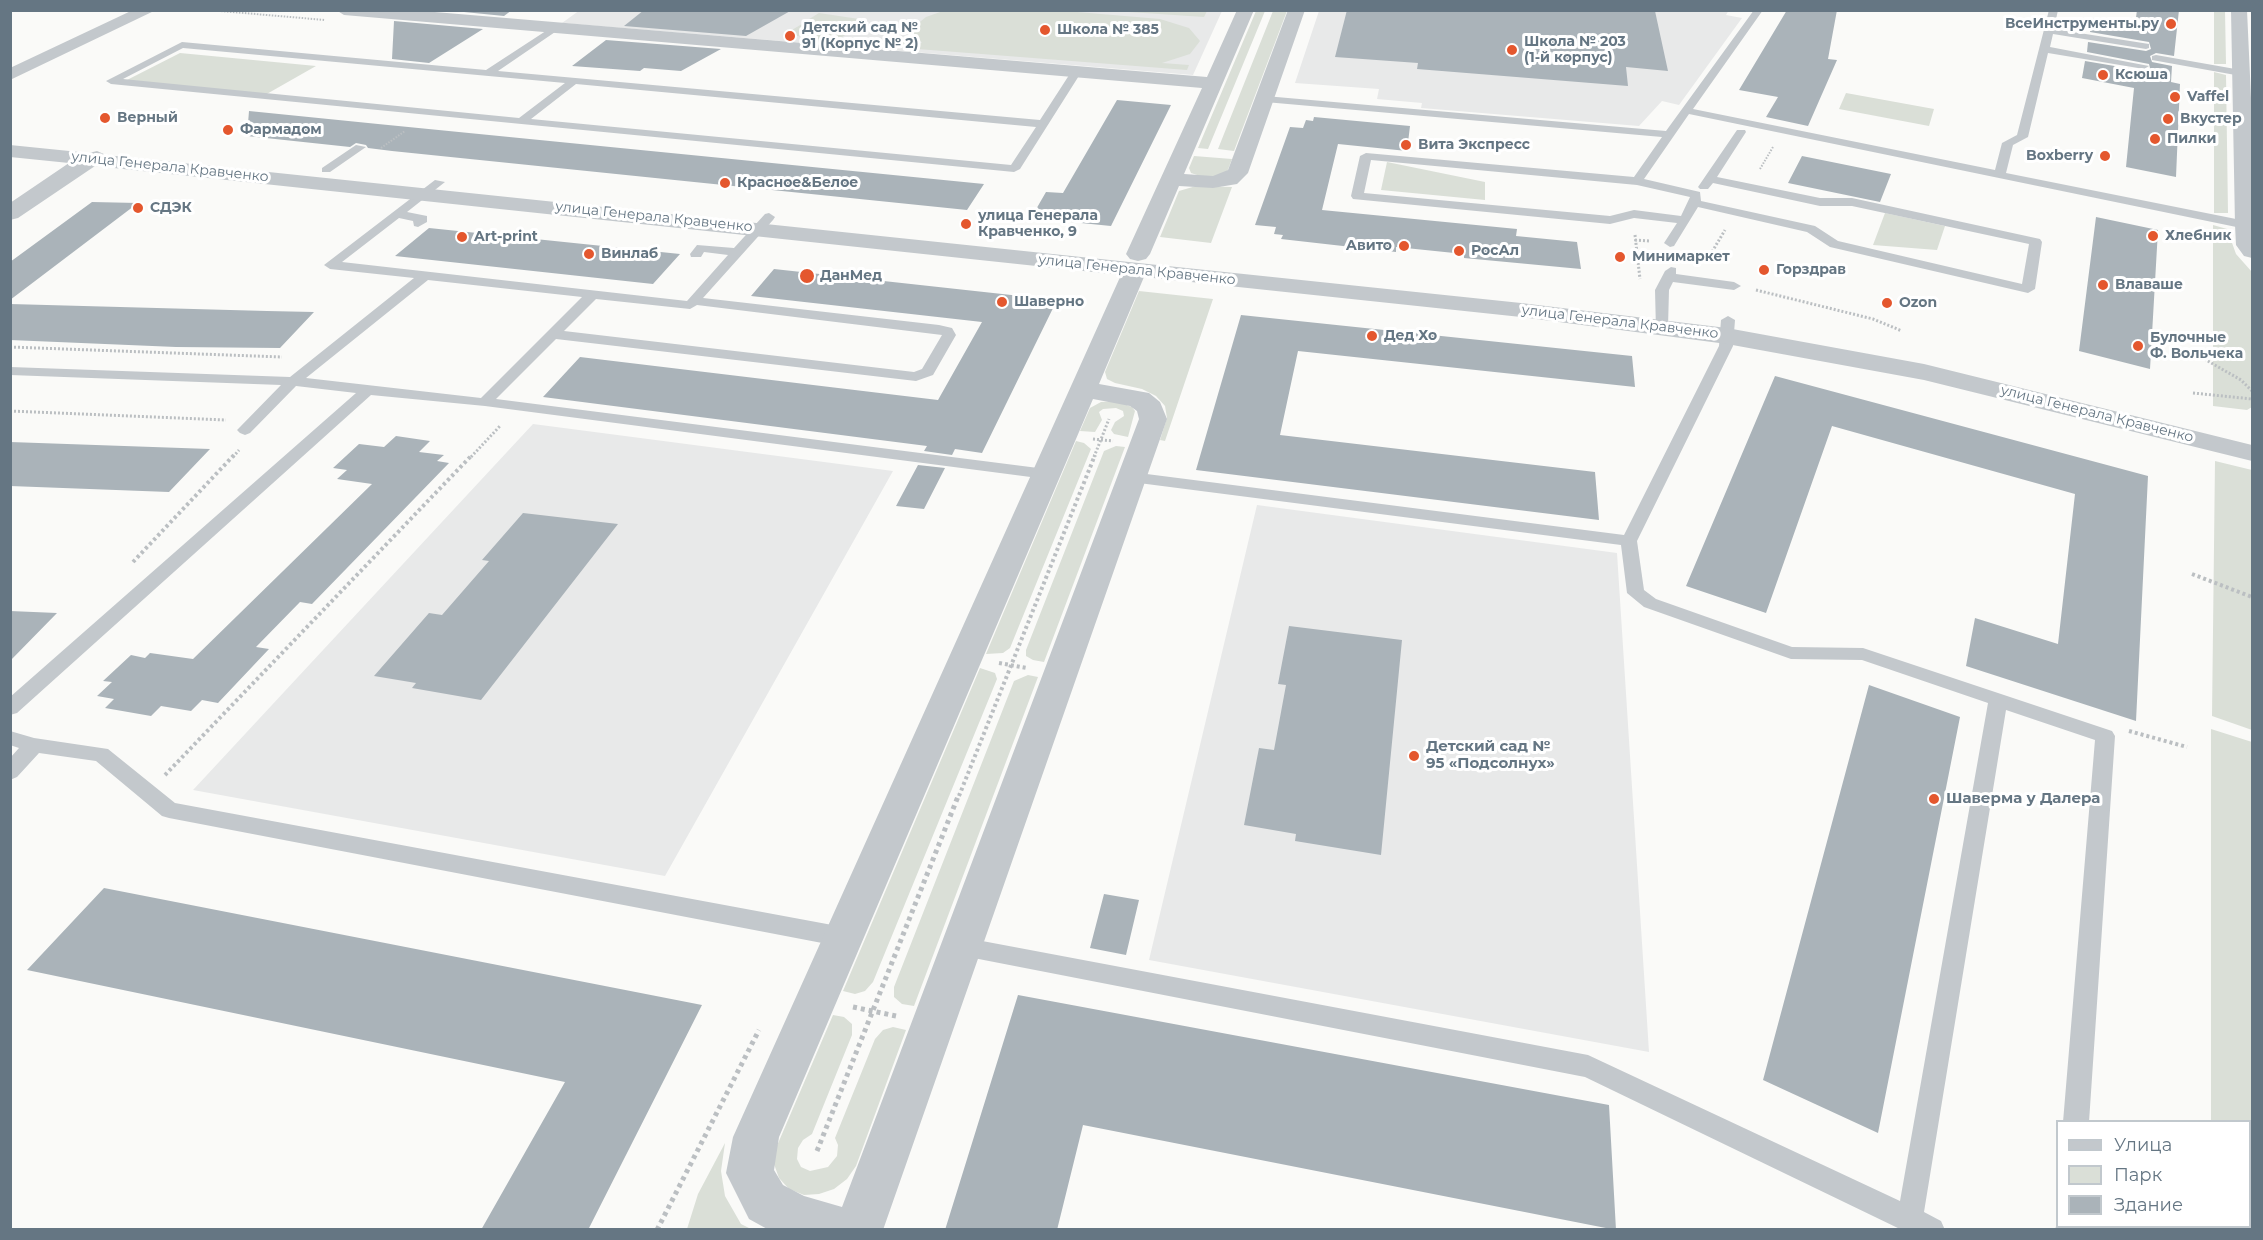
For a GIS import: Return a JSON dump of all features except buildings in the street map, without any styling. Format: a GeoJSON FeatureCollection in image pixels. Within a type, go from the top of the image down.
{"type":"FeatureCollection","features":[{"type":"Feature","properties":{"kind":"street"},"geometry":{"type":"LineString","coordinates":[[10,75],[148,10]]}},
{"type":"Feature","properties":{"kind":"street"},"geometry":{"type":"LineString","coordinates":[[344,10],[536,26],[557,19],[1214,83]]}},
{"type":"Feature","properties":{"kind":"street"},"geometry":{"type":"LineString","coordinates":[[838,1230],[797,1218],[766,1202],[750,1173],[756,1137],[1084,389],[1171,179],[1246,10]]}},
{"type":"Feature","properties":{"kind":"street"},"geometry":{"type":"LineString","coordinates":[[1171,179],[1213,182],[1229,179],[1238,173],[1297,10]]}},
{"type":"Feature","properties":{"kind":"street"},"geometry":{"type":"LineString","coordinates":[[2239,10],[2246,225],[2248,245],[2253,251]]}},
{"type":"Feature","properties":{"kind":"street","name":"улица Генерала Кравченко"},"geometry":{"type":"LineString","coordinates":[[10,136],[327,170],[432,188]]}},
{"type":"Feature","properties":{"kind":"street"},"geometry":{"type":"LineString","coordinates":[[10,213],[115,147]]}},
{"type":"Feature","properties":{"kind":"street","name":"улица Генерала Кравченко"},"geometry":{"type":"LineString","coordinates":[[10,151],[432,188],[1661,319],[1934,358],[2253,431]]}},
{"type":"Feature","properties":{"kind":"street","name":"улица Генерала Кравченко"},"geometry":{"type":"LineString","coordinates":[[1728,328],[1924,372],[2253,453]]}},
{"type":"Feature","properties":{"kind":"street"},"geometry":{"type":"LineString","coordinates":[[858,1230],[1152,419],[1150,408],[1139,399],[1123,394],[1084,389]]}},
{"type":"Feature","properties":{"kind":"lane"},"geometry":{"type":"LineString","coordinates":[[1637,181],[1760,10]]}},
{"type":"Feature","properties":{"kind":"lane"},"geometry":{"type":"LineString","coordinates":[[2000,175],[2005,138],[2022,137],[2054,10]]}},
{"type":"Feature","properties":{"kind":"lane"},"geometry":{"type":"LineString","coordinates":[[488,73],[557,19]]}},
{"type":"Feature","properties":{"kind":"lane"},"geometry":{"type":"LineString","coordinates":[[2049,31],[2146,46]]}},
{"type":"Feature","properties":{"kind":"lane"},"geometry":{"type":"LineString","coordinates":[[2070,54],[2074,35]]}},
{"type":"Feature","properties":{"kind":"lane"},"geometry":{"type":"LineString","coordinates":[[1043,124],[182,45],[111,81],[1014,168],[1043,124],[1077,71]]}},
{"type":"Feature","properties":{"kind":"lane"},"geometry":{"type":"LineString","coordinates":[[2044,50],[2144,66]]}},
{"type":"Feature","properties":{"kind":"lane"},"geometry":{"type":"LineString","coordinates":[[2156,58],[2241,73]]}},
{"type":"Feature","properties":{"kind":"lane"},"geometry":{"type":"LineString","coordinates":[[521,121],[574,81]]}},
{"type":"Feature","properties":{"kind":"lane"},"geometry":{"type":"LineString","coordinates":[[1265,99],[1640,130],[1669,135]]}},
{"type":"Feature","properties":{"kind":"lane"},"geometry":{"type":"LineString","coordinates":[[1688,111],[2246,225]]}},
{"type":"Feature","properties":{"kind":"lane"},"geometry":{"type":"LineString","coordinates":[[1670,243],[1696,199],[1741,132]]}},
{"type":"Feature","properties":{"kind":"lane"},"geometry":{"type":"LineString","coordinates":[[327,170],[360,147]]}},
{"type":"Feature","properties":{"kind":"lane"},"geometry":{"type":"LineString","coordinates":[[1685,220],[1634,214],[1610,220],[1357,196],[1366,156],[1637,181],[1736,212],[1811,230],[1833,244],[2028,289],[2036,242],[1852,202],[1820,202],[1711,179]]}},
{"type":"Feature","properties":{"kind":"lane"},"geometry":{"type":"LineString","coordinates":[[432,188],[330,265],[690,305],[763,223]]}},
{"type":"Feature","properties":{"kind":"lane"},"geometry":{"type":"LineString","coordinates":[[397,214],[423,219],[418,223]]}},
{"type":"Feature","properties":{"kind":"lane"},"geometry":{"type":"LineString","coordinates":[[696,254],[701,248],[737,252]]}},
{"type":"Feature","properties":{"kind":"lane"},"geometry":{"type":"LineString","coordinates":[[1661,319],[1662,290],[1669,274],[1695,281],[1734,286]]}},
{"type":"Feature","properties":{"kind":"lane"},"geometry":{"type":"LineString","coordinates":[[249,425],[293,381],[425,276]]}},
{"type":"Feature","properties":{"kind":"lane"},"geometry":{"type":"LineString","coordinates":[[485,402],[592,294]]}},
{"type":"Feature","properties":{"kind":"lane"},"geometry":{"type":"LineString","coordinates":[[553,334],[916,377],[928,372],[949,335],[947,331],[939,328],[694,301]]}},
{"type":"Feature","properties":{"kind":"lane"},"geometry":{"type":"LineString","coordinates":[[1728,328],[1726,345],[1629,541],[1636,593],[1650,603],[1791,653],[1863,654],[2105,736],[2076,1120]]}},
{"type":"Feature","properties":{"kind":"lane"},"geometry":{"type":"LineString","coordinates":[[10,371],[293,381],[465,402],[519,406],[1046,474]]}},
{"type":"Feature","properties":{"kind":"lane"},"geometry":{"type":"LineString","coordinates":[[10,708],[368,390]]}},
{"type":"Feature","properties":{"kind":"lane"},"geometry":{"type":"LineString","coordinates":[[1137,461],[1629,541]]}},
{"type":"Feature","properties":{"kind":"lane"},"geometry":{"type":"LineString","coordinates":[[1910,1219],[1998,699]]}},
{"type":"Feature","properties":{"kind":"lane"},"geometry":{"type":"LineString","coordinates":[[10,738],[34,745],[101,754],[169,810],[843,937]]}},
{"type":"Feature","properties":{"kind":"lane"},"geometry":{"type":"LineString","coordinates":[[10,772],[34,745]]}},
{"type":"Feature","properties":{"kind":"lane"},"geometry":{"type":"LineString","coordinates":[[961,947],[1588,1066],[1932,1230]]}},
{"type":"Feature","properties":{"kind":"path"},"geometry":{"type":"LineString","coordinates":[[1749,187],[1782,130]]}},
{"type":"Feature","properties":{"kind":"path"},"geometry":{"type":"LineString","coordinates":[[1695,281],[1736,212]]}},
{"type":"Feature","properties":{"kind":"path"},"geometry":{"type":"LineString","coordinates":[[1624,217],[1634,230],[1641,288]]}},
{"type":"Feature","properties":{"kind":"path"},"geometry":{"type":"LineString","coordinates":[[1734,286],[1873,319],[1902,331]]}},
{"type":"Feature","properties":{"kind":"path"},"geometry":{"type":"LineString","coordinates":[[10,347],[321,358]]}},
{"type":"Feature","properties":{"kind":"path"},"geometry":{"type":"LineString","coordinates":[[2194,353],[2241,380],[2253,391]]}},
{"type":"Feature","properties":{"kind":"path"},"geometry":{"type":"LineString","coordinates":[[2193,393],[2253,399]]}},
{"type":"Feature","properties":{"kind":"path"},"geometry":{"type":"LineString","coordinates":[[148,793],[519,406]]}},
{"type":"Feature","properties":{"kind":"path"},"geometry":{"type":"LineString","coordinates":[[10,411],[249,425],[266,421],[129,567]]}},
{"type":"Feature","properties":{"kind":"path"},"geometry":{"type":"LineString","coordinates":[[817,1151],[1111,415]]}},
{"type":"Feature","properties":{"kind":"path"},"geometry":{"type":"LineString","coordinates":[[1063,435],[1101,440],[1137,461]]}},
{"type":"Feature","properties":{"kind":"path"},"geometry":{"type":"LineString","coordinates":[[2192,574],[2253,597]]}},
{"type":"Feature","properties":{"kind":"path"},"geometry":{"type":"LineString","coordinates":[[965,658],[1060,673]]}},
{"type":"Feature","properties":{"kind":"path"},"geometry":{"type":"LineString","coordinates":[[2134,731],[2187,747]]}},
{"type":"Feature","properties":{"kind":"path"},"geometry":{"type":"LineString","coordinates":[[816,999],[933,1024]]}},
{"type":"Feature","properties":{"kind":"shaded area","name":"Школа № 385"},"geometry":{"type":"Polygon","coordinates":[[[580,10],[1222,11],[1193,75],[562,23],[580,10]]]}},
{"type":"Feature","properties":{"kind":"shaded area","name":"Школа № 203 (1-й корпус)"},"geometry":{"type":"Polygon","coordinates":[[[1729,10],[1726,15],[1742,18],[1679,105],[1662,101],[1639,126],[1421,108],[1422,103],[1377,99],[1379,89],[1295,83],[1319,11],[1729,10]]]}},
{"type":"Feature","properties":{"kind":"shaded area"},"geometry":{"type":"Polygon","coordinates":[[[533,424],[893,471],[665,876],[193,790],[533,424]]]}},
{"type":"Feature","properties":{"kind":"shaded area","name":"Детский сад № 95 «Подсолнух»"},"geometry":{"type":"Polygon","coordinates":[[[1257,505],[1617,553],[1649,1052],[1149,960],[1257,505]]]}},
{"type":"Feature","properties":{"kind":"green space","name":"Школа № 385"},"geometry":{"type":"Polygon","coordinates":[[[1054,10],[1160,19],[1189,28],[1200,41],[1190,54],[1162,63],[1189,65],[1187,70],[879,46],[884,40],[922,43],[914,35],[915,26],[926,17],[943,11],[1054,10]]]}},
{"type":"Feature","properties":{"kind":"green space"},"geometry":{"type":"Polygon","coordinates":[[[1114,11],[1207,11],[1204,17],[1114,11]]]}},
{"type":"Feature","properties":{"kind":"green space"},"geometry":{"type":"Polygon","coordinates":[[[1256,11],[1265,11],[1208,149],[1198,148],[1256,11]]]}},
{"type":"Feature","properties":{"kind":"green space"},"geometry":{"type":"Polygon","coordinates":[[[1273,11],[1287,11],[1234,151],[1218,149],[1273,11]]]}},
{"type":"Feature","properties":{"kind":"green space"},"geometry":{"type":"Polygon","coordinates":[[[2214,11],[2225,11],[2226,64],[2214,64],[2214,11]]]}},
{"type":"Feature","properties":{"kind":"green space"},"geometry":{"type":"Polygon","coordinates":[[[819,13],[859,19],[847,27],[806,21],[819,13]]]}},
{"type":"Feature","properties":{"kind":"green space"},"geometry":{"type":"Polygon","coordinates":[[[802,24],[851,31],[835,42],[785,34],[802,24]]]}},
{"type":"Feature","properties":{"kind":"green space"},"geometry":{"type":"Polygon","coordinates":[[[180,53],[316,66],[265,95],[125,81],[180,53]]]}},
{"type":"Feature","properties":{"kind":"green space"},"geometry":{"type":"Polygon","coordinates":[[[2214,72],[2226,75],[2228,213],[2214,213],[2214,72]]]}},
{"type":"Feature","properties":{"kind":"green space"},"geometry":{"type":"Polygon","coordinates":[[[1846,93],[1934,109],[1929,126],[1839,109],[1846,93]]]}},
{"type":"Feature","properties":{"kind":"green space"},"geometry":{"type":"Polygon","coordinates":[[[1194,156],[1232,159],[1227,172],[1212,177],[1191,173],[1189,168],[1194,156]]]}},
{"type":"Feature","properties":{"kind":"green space"},"geometry":{"type":"Polygon","coordinates":[[[1387,162],[1485,182],[1485,200],[1381,190],[1387,162]]]}},
{"type":"Feature","properties":{"kind":"green space"},"geometry":{"type":"Polygon","coordinates":[[[1196,186],[1232,187],[1211,243],[1160,237],[1179,191],[1196,186]]]}},
{"type":"Feature","properties":{"kind":"green space"},"geometry":{"type":"Polygon","coordinates":[[[1885,213],[1945,226],[1937,250],[1873,245],[1885,213]]]}},
{"type":"Feature","properties":{"kind":"green space"},"geometry":{"type":"Polygon","coordinates":[[[2213,225],[2227,229],[2236,254],[2252,272],[2252,407],[2247,410],[2213,406],[2213,225]]]}},
{"type":"Feature","properties":{"kind":"green space"},"geometry":{"type":"Polygon","coordinates":[[[1139,291],[1213,299],[1165,441],[1160,440],[1167,418],[1165,406],[1156,396],[1142,389],[1107,379],[1105,372],[1139,291]]]}},
{"type":"Feature","properties":{"kind":"green space"},"geometry":{"type":"Polygon","coordinates":[[[1116,401],[1132,407],[1135,411],[1128,437],[1114,434],[1111,430],[1115,422],[1124,416],[1123,411],[1116,408],[1103,409],[1099,412],[1102,420],[1095,432],[1080,431],[1090,408],[1101,402],[1116,401]]]}},
{"type":"Feature","properties":{"kind":"green space"},"geometry":{"type":"Polygon","coordinates":[[[1076,441],[1084,443],[1091,449],[1010,648],[1003,653],[986,654],[1076,441]]]}},
{"type":"Feature","properties":{"kind":"green space"},"geometry":{"type":"Polygon","coordinates":[[[1116,446],[1125,447],[1044,662],[1033,660],[1026,656],[1026,650],[1104,451],[1116,446]]]}},
{"type":"Feature","properties":{"kind":"green space"},"geometry":{"type":"Polygon","coordinates":[[[2215,461],[2252,470],[2252,730],[2212,716],[2215,461]]]}},
{"type":"Feature","properties":{"kind":"green space"},"geometry":{"type":"Polygon","coordinates":[[[980,668],[995,673],[997,679],[873,982],[865,991],[855,994],[843,991],[980,668]]]}},
{"type":"Feature","properties":{"kind":"green space"},"geometry":{"type":"Polygon","coordinates":[[[1028,675],[1038,677],[914,1006],[902,1004],[894,997],[894,987],[1014,681],[1028,675]]]}},
{"type":"Feature","properties":{"kind":"green space"},"geometry":{"type":"Polygon","coordinates":[[[2211,729],[2252,742],[2252,1229],[2211,1229],[2251,1228],[2251,1120],[2211,1120],[2211,729]]]}},
{"type":"Feature","properties":{"kind":"green space"},"geometry":{"type":"Polygon","coordinates":[[[833,1015],[844,1017],[852,1024],[852,1035],[812,1134],[803,1140],[798,1148],[797,1159],[801,1167],[810,1171],[828,1167],[837,1156],[838,1145],[835,1138],[875,1039],[883,1030],[893,1027],[906,1030],[856,1166],[847,1179],[834,1189],[819,1194],[804,1195],[789,1189],[779,1178],[774,1164],[776,1148],[833,1015]]]}},
{"type":"Feature","properties":{"kind":"green space"},"geometry":{"type":"Polygon","coordinates":[[[725,1143],[721,1171],[725,1196],[741,1224],[751,1229],[687,1229],[698,1194],[725,1143]]]}},
{"type":"Feature","properties":{"kind":"place","name":"ВсеИнструменты.ру"},"geometry":{"type":"Point","coordinates":[2171,24]}},
{"type":"Feature","properties":{"kind":"place","name":"Школа № 385"},"geometry":{"type":"Point","coordinates":[1045,30]}},
{"type":"Feature","properties":{"kind":"place","name":"Детский сад № 91 (Корпус № 2)"},"geometry":{"type":"Point","coordinates":[790,36]}},
{"type":"Feature","properties":{"kind":"place","name":"Школа № 203 (1-й корпус)"},"geometry":{"type":"Point","coordinates":[1512,50]}},
{"type":"Feature","properties":{"kind":"place","name":"Ксюша"},"geometry":{"type":"Point","coordinates":[2103,75]}},
{"type":"Feature","properties":{"kind":"place","name":"Vaffel"},"geometry":{"type":"Point","coordinates":[2175,97]}},
{"type":"Feature","properties":{"kind":"place","name":"Верный"},"geometry":{"type":"Point","coordinates":[105,118]}},
{"type":"Feature","properties":{"kind":"place","name":"Вкустер"},"geometry":{"type":"Point","coordinates":[2168,119]}},
{"type":"Feature","properties":{"kind":"place","name":"Фармадом"},"geometry":{"type":"Point","coordinates":[228,130]}},
{"type":"Feature","properties":{"kind":"place","name":"Пилки"},"geometry":{"type":"Point","coordinates":[2155,139]}},
{"type":"Feature","properties":{"kind":"place","name":"Вита Экспресс"},"geometry":{"type":"Point","coordinates":[1406,145]}},
{"type":"Feature","properties":{"kind":"place","name":"Boxberry"},"geometry":{"type":"Point","coordinates":[2105,156]}},
{"type":"Feature","properties":{"kind":"place","name":"Красное&Белое"},"geometry":{"type":"Point","coordinates":[725,183]}},
{"type":"Feature","properties":{"kind":"place","name":"СДЭК"},"geometry":{"type":"Point","coordinates":[138,208]}},
{"type":"Feature","properties":{"kind":"place","name":"улица Генерала Кравченко, 9"},"geometry":{"type":"Point","coordinates":[966,224]}},
{"type":"Feature","properties":{"kind":"place","name":"Хлебник"},"geometry":{"type":"Point","coordinates":[2153,236]}},
{"type":"Feature","properties":{"kind":"place","name":"Art-print"},"geometry":{"type":"Point","coordinates":[462,237]}},
{"type":"Feature","properties":{"kind":"place","name":"Авито"},"geometry":{"type":"Point","coordinates":[1404,246]}},
{"type":"Feature","properties":{"kind":"place","name":"РосАл"},"geometry":{"type":"Point","coordinates":[1459,251]}},
{"type":"Feature","properties":{"kind":"place","name":"Винлаб"},"geometry":{"type":"Point","coordinates":[589,254]}},
{"type":"Feature","properties":{"kind":"place","name":"Минимаркет"},"geometry":{"type":"Point","coordinates":[1620,257]}},
{"type":"Feature","properties":{"kind":"place","name":"Горздрав"},"geometry":{"type":"Point","coordinates":[1764,270]}},
{"type":"Feature","properties":{"kind":"place","name":"ДанМед"},"geometry":{"type":"Point","coordinates":[807,276]}},
{"type":"Feature","properties":{"kind":"place","name":"Влаваше"},"geometry":{"type":"Point","coordinates":[2103,285]}},
{"type":"Feature","properties":{"kind":"place","name":"Шаверно"},"geometry":{"type":"Point","coordinates":[1002,302]}},
{"type":"Feature","properties":{"kind":"place","name":"Ozon"},"geometry":{"type":"Point","coordinates":[1887,303]}},
{"type":"Feature","properties":{"kind":"place","name":"Дед Хо"},"geometry":{"type":"Point","coordinates":[1372,336]}},
{"type":"Feature","properties":{"kind":"place","name":"Булочные Ф. Вольчека"},"geometry":{"type":"Point","coordinates":[2138,346]}},
{"type":"Feature","properties":{"kind":"place","name":"Детский сад № 95 «Подсолнух»"},"geometry":{"type":"Point","coordinates":[1414,756]}},
{"type":"Feature","properties":{"kind":"place","name":"Шаверма у Далера"},"geometry":{"type":"Point","coordinates":[1934,799]}}]}
